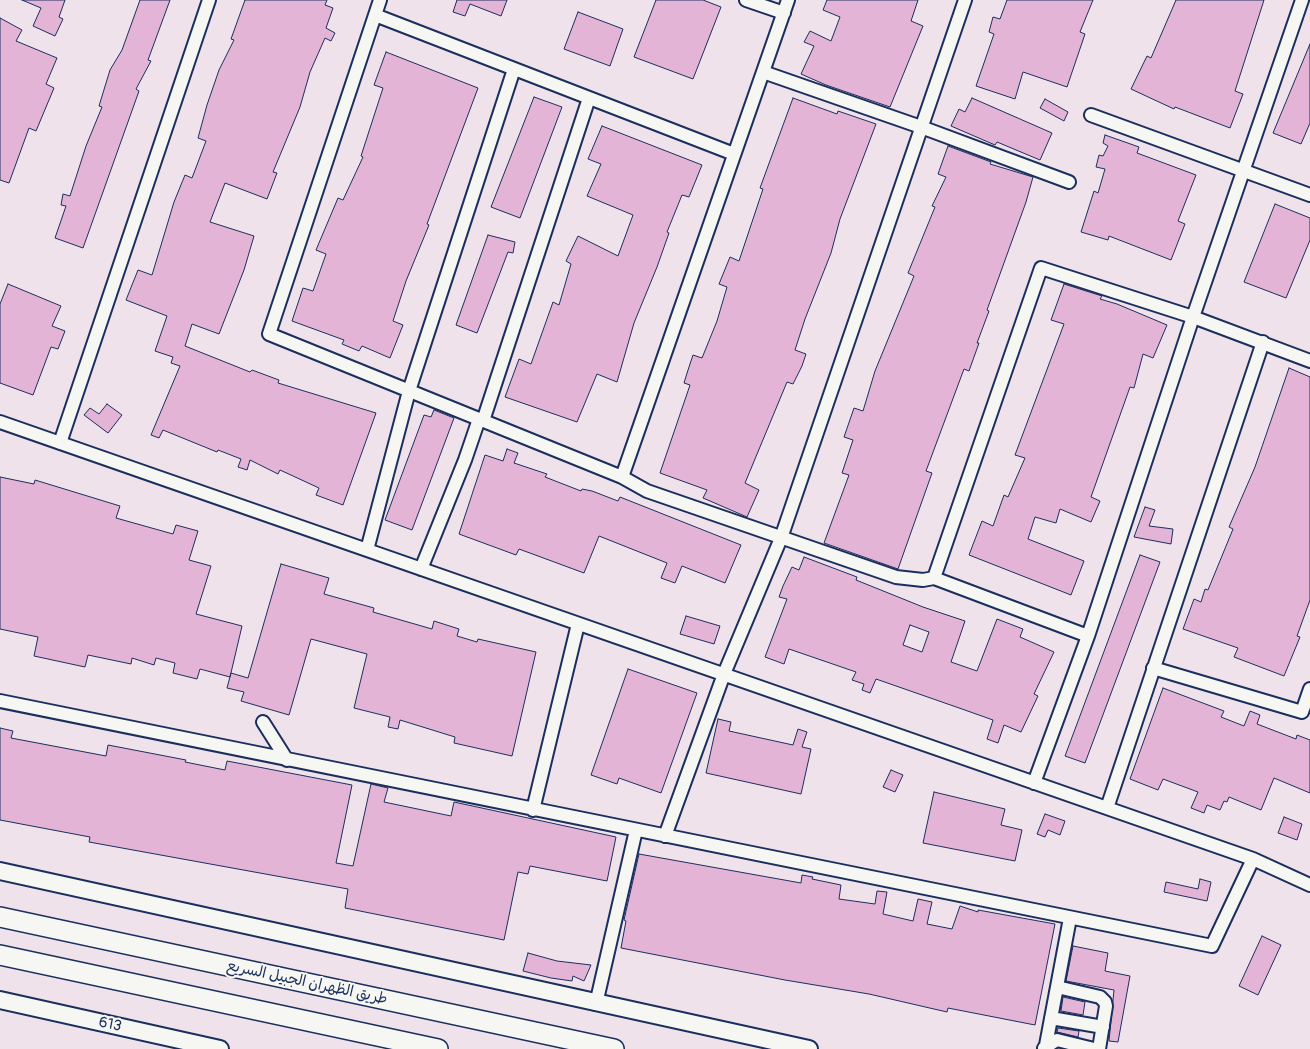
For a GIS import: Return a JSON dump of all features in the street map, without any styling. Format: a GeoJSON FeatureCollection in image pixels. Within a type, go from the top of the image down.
{"type":"FeatureCollection","features":[{"type":"Feature","properties":{"kind":"highway"},"geometry":{"type":"LineString","coordinates":[[0,912],[88,935]]}},
{"type":"Feature","properties":{"kind":"highway","name":"طريق الظهران الجبيل السريع"},"geometry":{"type":"LineString","coordinates":[[0,917],[614,1049]]}},
{"type":"Feature","properties":{"kind":"highway"},"geometry":{"type":"LineString","coordinates":[[0,955],[438,1049]]}},
{"type":"Feature","properties":{"kind":"main road"},"geometry":{"type":"LineString","coordinates":[[0,871],[596,1004],[809,1049]]}},
{"type":"Feature","properties":{"kind":"main road","name":"613"},"geometry":{"type":"LineString","coordinates":[[0,1000],[220,1049]]}},
{"type":"Feature","properties":{"kind":"street"},"geometry":{"type":"LineString","coordinates":[[60,443],[209,0]]}},
{"type":"Feature","properties":{"kind":"street"},"geometry":{"type":"LineString","coordinates":[[380,0],[269,334],[622,477],[647,491],[896,577],[923,580],[934,578],[1088,636]]}},
{"type":"Feature","properties":{"kind":"street"},"geometry":{"type":"LineString","coordinates":[[746,0],[784,13]]}},
{"type":"Feature","properties":{"kind":"street"},"geometry":{"type":"LineString","coordinates":[[622,477],[788,0]]}},
{"type":"Feature","properties":{"kind":"street"},"geometry":{"type":"LineString","coordinates":[[665,836],[724,674],[781,538],[965,0]]}},
{"type":"Feature","properties":{"kind":"street"},"geometry":{"type":"LineString","coordinates":[[1034,783],[1088,636],[1193,317],[1302,0]]}},
{"type":"Feature","properties":{"kind":"street"},"geometry":{"type":"LineString","coordinates":[[375,16],[734,154]]}},
{"type":"Feature","properties":{"kind":"street"},"geometry":{"type":"LineString","coordinates":[[367,550],[410,391],[514,69]]}},
{"type":"Feature","properties":{"kind":"street"},"geometry":{"type":"LineString","coordinates":[[763,72],[921,127],[1069,182]]}},
{"type":"Feature","properties":{"kind":"street"},"geometry":{"type":"LineString","coordinates":[[421,569],[481,420],[589,98]]}},
{"type":"Feature","properties":{"kind":"street"},"geometry":{"type":"LineString","coordinates":[[1091,115],[1310,195]]}},
{"type":"Feature","properties":{"kind":"street"},"geometry":{"type":"LineString","coordinates":[[934,578],[1041,268],[1193,317],[1310,360]]}},
{"type":"Feature","properties":{"kind":"street"},"geometry":{"type":"LineString","coordinates":[[1111,806],[1153,668],[1263,342]]}},
{"type":"Feature","properties":{"kind":"street"},"geometry":{"type":"LineString","coordinates":[[0,422],[1034,783],[1111,806],[1253,859],[1310,885]]}},
{"type":"Feature","properties":{"kind":"street"},"geometry":{"type":"LineString","coordinates":[[533,810],[578,624]]}},
{"type":"Feature","properties":{"kind":"street"},"geometry":{"type":"LineString","coordinates":[[1153,668],[1302,712],[1309,699]]}},
{"type":"Feature","properties":{"kind":"street"},"geometry":{"type":"LineString","coordinates":[[0,701],[1212,946],[1253,859]]}},
{"type":"Feature","properties":{"kind":"street"},"geometry":{"type":"LineString","coordinates":[[262,722],[287,760]]}},
{"type":"Feature","properties":{"kind":"street"},"geometry":{"type":"LineString","coordinates":[[596,1004],[636,830]]}},
{"type":"Feature","properties":{"kind":"street"},"geometry":{"type":"LineString","coordinates":[[1044,1047],[1070,918]]}},
{"type":"Feature","properties":{"kind":"street"},"geometry":{"type":"LineString","coordinates":[[1057,987],[1100,997],[1106,1006],[1099,1049]]}},
{"type":"Feature","properties":{"kind":"street"},"geometry":{"type":"LineString","coordinates":[[1051,1018],[1102,1027]]}},
{"type":"Feature","properties":{"kind":"street"},"geometry":{"type":"LineString","coordinates":[[1044,1047],[1057,1040],[1094,1049]]}},
{"type":"Feature","properties":{"kind":"building"},"geometry":{"type":"Polygon","coordinates":[[[22,0],[65,0],[59,17],[63,19],[55,36],[33,26],[41,8],[22,0]]]}},
{"type":"Feature","properties":{"kind":"building"},"geometry":{"type":"Polygon","coordinates":[[[140,0],[170,0],[148,60],[151,61],[136,89],[139,91],[83,248],[55,238],[66,206],[61,205],[63,194],[70,196],[86,146],[102,107],[99,106],[110,70],[122,50],[140,0]]]}},
{"type":"Feature","properties":{"kind":"building"},"geometry":{"type":"Polygon","coordinates":[[[245,0],[327,0],[325,5],[333,8],[326,28],[335,33],[331,41],[325,38],[310,72],[300,107],[273,172],[277,173],[267,199],[225,183],[210,222],[254,236],[244,270],[219,334],[192,324],[185,346],[250,372],[252,370],[279,380],[278,383],[376,413],[343,505],[316,495],[319,488],[280,470],[278,474],[250,460],[247,470],[238,467],[241,459],[218,450],[217,452],[163,430],[159,438],[151,435],[180,366],[171,363],[173,357],[155,351],[167,316],[126,300],[138,270],[152,275],[174,202],[185,175],[192,178],[206,141],[198,138],[207,105],[219,70],[234,40],[231,39],[245,0]]]}},
{"type":"Feature","properties":{"kind":"building"},"geometry":{"type":"Polygon","coordinates":[[[457,0],[507,0],[501,16],[470,4],[465,16],[453,12],[457,0]]]}},
{"type":"Feature","properties":{"kind":"building"},"geometry":{"type":"Polygon","coordinates":[[[656,0],[703,0],[721,7],[693,79],[634,57],[656,0]]]}},
{"type":"Feature","properties":{"kind":"building"},"geometry":{"type":"Polygon","coordinates":[[[827,0],[918,0],[911,21],[923,26],[890,107],[826,85],[801,74],[814,46],[804,42],[810,31],[831,41],[840,17],[823,10],[827,0]]]}},
{"type":"Feature","properties":{"kind":"building"},"geometry":{"type":"Polygon","coordinates":[[[1007,0],[1093,0],[1080,32],[1085,34],[1067,87],[1023,72],[1015,99],[976,86],[994,34],[989,32],[993,17],[1000,19],[1007,0]]]}},
{"type":"Feature","properties":{"kind":"building"},"geometry":{"type":"Polygon","coordinates":[[[1176,0],[1264,0],[1235,91],[1243,94],[1230,128],[1175,107],[1174,109],[1131,89],[1147,56],[1151,58],[1176,0]]]}},
{"type":"Feature","properties":{"kind":"building"},"geometry":{"type":"Polygon","coordinates":[[[578,12],[623,29],[610,66],[564,49],[578,12]]]}},
{"type":"Feature","properties":{"kind":"building"},"geometry":{"type":"Polygon","coordinates":[[[0,18],[22,30],[16,41],[57,58],[46,84],[54,88],[36,131],[29,128],[9,183],[0,180],[0,18]]]}},
{"type":"Feature","properties":{"kind":"building"},"geometry":{"type":"Polygon","coordinates":[[[1310,44],[1310,123],[1301,144],[1273,133],[1310,44]]]}},
{"type":"Feature","properties":{"kind":"building"},"geometry":{"type":"Polygon","coordinates":[[[386,52],[478,88],[427,224],[429,225],[406,281],[393,321],[403,325],[390,358],[362,346],[359,351],[342,344],[344,340],[292,321],[303,288],[313,291],[326,254],[316,250],[338,198],[343,200],[363,157],[361,156],[383,88],[374,85],[386,52]]]}},
{"type":"Feature","properties":{"kind":"building"},"geometry":{"type":"Polygon","coordinates":[[[534,97],[562,107],[520,218],[491,207],[534,97]]]}},
{"type":"Feature","properties":{"kind":"building"},"geometry":{"type":"Polygon","coordinates":[[[793,98],[837,114],[838,111],[876,124],[840,219],[831,253],[795,350],[806,354],[802,366],[793,384],[787,382],[745,483],[759,490],[747,517],[703,498],[707,490],[660,473],[690,385],[684,383],[693,355],[702,358],[717,321],[727,287],[719,284],[730,257],[739,261],[763,189],[760,188],[793,98]]]}},
{"type":"Feature","properties":{"kind":"building"},"geometry":{"type":"Polygon","coordinates":[[[972,98],[1052,133],[1040,160],[997,142],[995,145],[951,126],[959,109],[965,112],[972,98]]]}},
{"type":"Feature","properties":{"kind":"building"},"geometry":{"type":"Polygon","coordinates":[[[1045,99],[1068,112],[1064,121],[1040,108],[1045,99]]]}},
{"type":"Feature","properties":{"kind":"building"},"geometry":{"type":"Polygon","coordinates":[[[602,126],[702,165],[689,197],[682,195],[667,232],[669,233],[657,267],[634,323],[617,382],[597,374],[577,422],[505,397],[519,359],[531,364],[553,302],[559,305],[571,264],[566,261],[578,236],[618,256],[633,215],[587,196],[601,164],[588,159],[602,126]]]}},
{"type":"Feature","properties":{"kind":"building"},"geometry":{"type":"Polygon","coordinates":[[[1105,135],[1139,147],[1137,153],[1196,175],[1178,221],[1185,224],[1171,260],[1109,236],[1108,240],[1081,232],[1094,191],[1098,193],[1105,169],[1096,167],[1099,155],[1103,156],[1108,146],[1103,143],[1105,135]]]}},
{"type":"Feature","properties":{"kind":"building"},"geometry":{"type":"Polygon","coordinates":[[[948,146],[991,162],[990,164],[1033,177],[1026,202],[987,310],[989,311],[969,371],[964,369],[926,471],[932,473],[898,569],[824,543],[849,475],[842,473],[853,440],[844,437],[854,408],[863,411],[875,371],[914,276],[908,273],[935,207],[932,206],[946,177],[938,174],[948,146]]]}},
{"type":"Feature","properties":{"kind":"building"},"geometry":{"type":"Polygon","coordinates":[[[1275,204],[1310,218],[1310,240],[1286,298],[1244,282],[1275,204]]]}},
{"type":"Feature","properties":{"kind":"building"},"geometry":{"type":"Polygon","coordinates":[[[488,235],[515,242],[513,253],[508,252],[477,333],[456,325],[488,235]]]}},
{"type":"Feature","properties":{"kind":"building"},"geometry":{"type":"Polygon","coordinates":[[[8,284],[61,306],[52,326],[65,331],[58,349],[51,347],[33,395],[0,383],[0,304],[8,284]]]}},
{"type":"Feature","properties":{"kind":"building"},"geometry":{"type":"Polygon","coordinates":[[[1064,284],[1102,296],[1100,299],[1167,325],[1153,358],[1143,354],[1134,388],[1130,387],[1091,497],[1100,501],[1091,522],[1060,509],[1056,523],[1035,517],[1028,539],[1084,561],[1071,595],[969,555],[982,521],[993,526],[1004,495],[1008,497],[1025,458],[1015,455],[1064,324],[1051,320],[1064,284]]]}},
{"type":"Feature","properties":{"kind":"building"},"geometry":{"type":"Polygon","coordinates":[[[1289,368],[1310,377],[1310,600],[1297,636],[1300,637],[1284,676],[1234,657],[1238,648],[1183,629],[1194,599],[1201,602],[1205,589],[1208,590],[1233,529],[1229,527],[1255,467],[1289,368]]]}},
{"type":"Feature","properties":{"kind":"building"},"geometry":{"type":"Polygon","coordinates":[[[107,404],[122,415],[108,433],[84,415],[90,408],[99,414],[107,404]]]}},
{"type":"Feature","properties":{"kind":"building"},"geometry":{"type":"Polygon","coordinates":[[[434,410],[454,418],[412,530],[385,520],[424,415],[431,417],[434,410]]]}},
{"type":"Feature","properties":{"kind":"building"},"geometry":{"type":"Polygon","coordinates":[[[507,449],[518,453],[514,463],[547,474],[545,477],[581,491],[582,489],[592,491],[618,501],[620,497],[741,545],[725,583],[682,566],[675,583],[661,578],[667,563],[599,536],[584,573],[519,549],[516,555],[459,534],[485,455],[503,461],[507,449]]]}},
{"type":"Feature","properties":{"kind":"building"},"geometry":{"type":"Polygon","coordinates":[[[0,477],[34,484],[35,480],[120,506],[116,518],[173,534],[176,525],[198,531],[189,560],[211,566],[196,614],[242,626],[230,677],[200,669],[197,679],[173,673],[175,663],[156,658],[154,665],[132,658],[131,664],[88,655],[85,667],[34,656],[38,637],[0,629],[0,477]]]}},
{"type":"Feature","properties":{"kind":"building"},"geometry":{"type":"Polygon","coordinates":[[[1145,507],[1155,510],[1149,526],[1173,529],[1171,544],[1134,537],[1145,507]]]}},
{"type":"Feature","properties":{"kind":"building"},"geometry":{"type":"Polygon","coordinates":[[[1140,555],[1160,562],[1085,763],[1065,756],[1140,555]]]}},
{"type":"Feature","properties":{"kind":"building"},"geometry":{"type":"Polygon","coordinates":[[[804,557],[857,577],[856,580],[923,607],[965,621],[951,662],[977,671],[997,619],[1023,629],[1020,637],[1054,652],[1034,694],[1038,696],[1021,732],[1004,725],[998,743],[987,739],[993,720],[876,679],[870,693],[862,690],[864,684],[852,680],[856,672],[789,649],[784,664],[765,657],[787,599],[779,597],[783,586],[792,567],[799,570],[804,557]],[[910,625],[903,645],[922,652],[929,632],[910,625]]]}},
{"type":"Feature","properties":{"kind":"building"},"geometry":{"type":"Polygon","coordinates":[[[281,564],[329,578],[324,594],[374,608],[373,612],[432,629],[434,621],[459,629],[457,636],[477,642],[478,639],[536,652],[512,756],[454,743],[455,737],[400,720],[398,729],[388,727],[390,717],[354,708],[367,654],[311,639],[289,715],[241,701],[244,692],[227,688],[231,673],[248,678],[281,564]]]}},
{"type":"Feature","properties":{"kind":"building"},"geometry":{"type":"Polygon","coordinates":[[[686,616],[720,626],[714,644],[680,634],[686,616]]]}},
{"type":"Feature","properties":{"kind":"building"},"geometry":{"type":"Polygon","coordinates":[[[628,669],[697,693],[661,793],[619,778],[617,784],[591,775],[628,669]]]}},
{"type":"Feature","properties":{"kind":"building"},"geometry":{"type":"Polygon","coordinates":[[[1163,688],[1224,711],[1221,717],[1244,726],[1250,711],[1260,715],[1257,724],[1296,739],[1297,735],[1310,740],[1310,793],[1274,778],[1261,810],[1229,797],[1227,802],[1224,801],[1220,810],[1207,805],[1204,813],[1191,808],[1198,792],[1163,779],[1158,790],[1130,779],[1163,688]]]}},
{"type":"Feature","properties":{"kind":"building"},"geometry":{"type":"Polygon","coordinates":[[[718,719],[731,722],[729,731],[793,745],[798,729],[807,732],[802,747],[811,749],[801,794],[706,773],[718,719]]]}},
{"type":"Feature","properties":{"kind":"building"},"geometry":{"type":"Polygon","coordinates":[[[0,728],[13,731],[11,738],[106,756],[108,745],[186,760],[185,762],[225,770],[227,761],[352,785],[336,863],[353,866],[371,784],[388,788],[384,802],[451,816],[454,802],[616,837],[607,881],[530,866],[528,874],[518,872],[504,940],[345,908],[348,889],[89,842],[90,837],[0,820],[0,728]]]}},
{"type":"Feature","properties":{"kind":"building"},"geometry":{"type":"Polygon","coordinates":[[[891,770],[903,775],[895,792],[883,787],[891,770]]]}},
{"type":"Feature","properties":{"kind":"building"},"geometry":{"type":"Polygon","coordinates":[[[934,792],[1005,809],[1001,825],[1022,830],[1015,861],[923,843],[934,792]]]}},
{"type":"Feature","properties":{"kind":"building"},"geometry":{"type":"Polygon","coordinates":[[[1045,814],[1065,821],[1060,835],[1048,830],[1045,837],[1037,834],[1045,814]]]}},
{"type":"Feature","properties":{"kind":"building"},"geometry":{"type":"Polygon","coordinates":[[[1284,817],[1302,824],[1297,840],[1278,833],[1284,817]]]}},
{"type":"Feature","properties":{"kind":"building"},"geometry":{"type":"Polygon","coordinates":[[[639,854],[801,883],[802,875],[813,877],[812,879],[841,885],[839,899],[875,904],[877,891],[887,892],[883,914],[913,921],[918,899],[932,902],[927,924],[952,929],[960,906],[978,912],[978,910],[1055,924],[1035,1025],[948,1008],[947,1012],[869,994],[785,980],[621,948],[626,921],[624,920],[639,854]]]}},
{"type":"Feature","properties":{"kind":"building"},"geometry":{"type":"Polygon","coordinates":[[[1200,879],[1211,882],[1207,901],[1164,892],[1166,882],[1198,889],[1200,879]]]}},
{"type":"Feature","properties":{"kind":"building"},"geometry":{"type":"Polygon","coordinates":[[[1262,936],[1281,945],[1258,995],[1239,986],[1262,936]]]}},
{"type":"Feature","properties":{"kind":"building"},"geometry":{"type":"Polygon","coordinates":[[[1073,946],[1108,953],[1105,971],[1130,976],[1118,1042],[1109,1041],[1114,990],[1066,981],[1073,946]]]}},
{"type":"Feature","properties":{"kind":"building"},"geometry":{"type":"Polygon","coordinates":[[[528,953],[557,961],[591,965],[584,981],[573,976],[572,981],[551,978],[523,971],[528,953]]]}},
{"type":"Feature","properties":{"kind":"building"},"geometry":{"type":"Polygon","coordinates":[[[1063,997],[1085,1002],[1083,1015],[1061,1011],[1063,997]]]}},
{"type":"Feature","properties":{"kind":"building"},"geometry":{"type":"Polygon","coordinates":[[[1058,1028],[1079,1031],[1078,1037],[1057,1032],[1058,1028]]]}}]}
